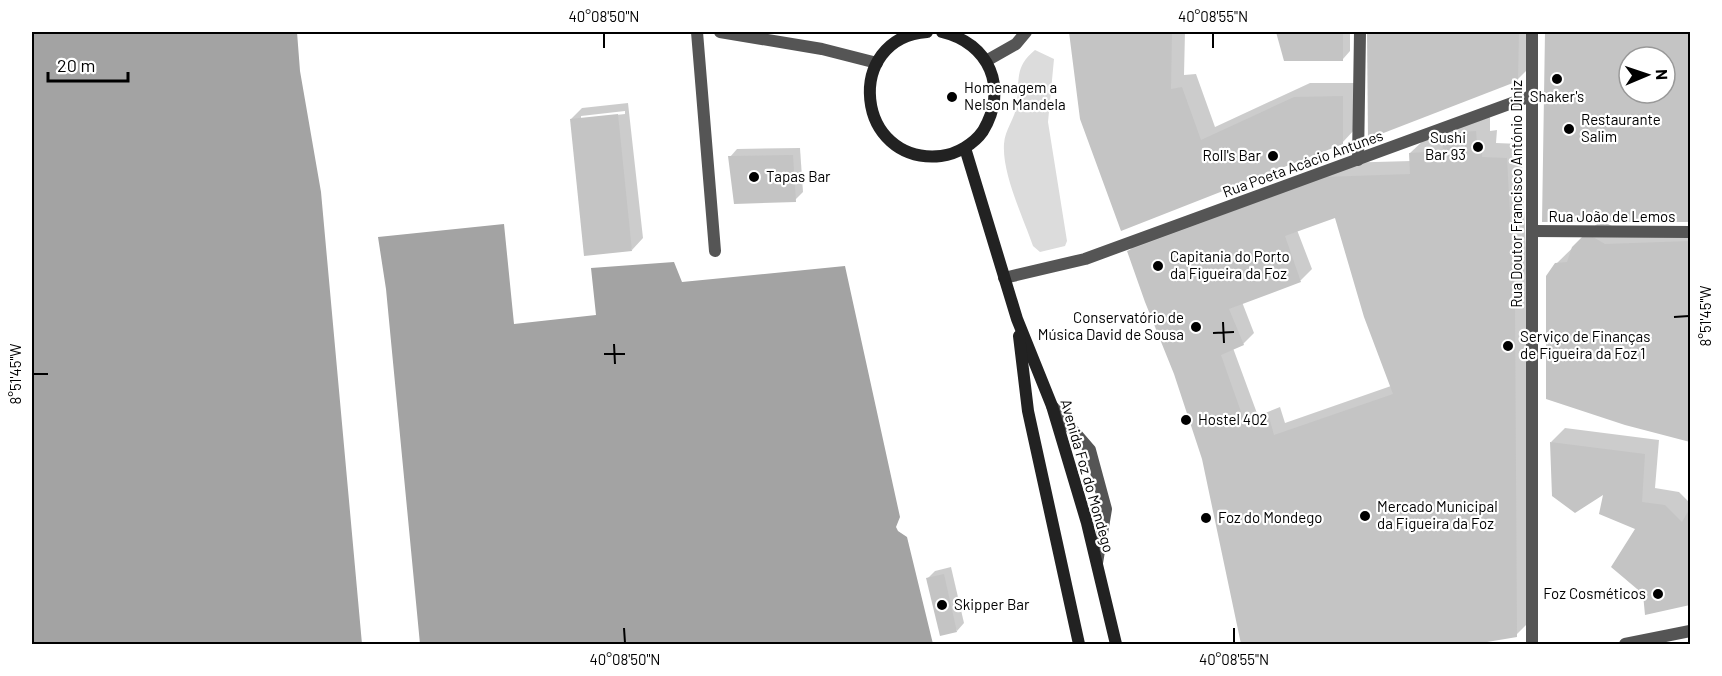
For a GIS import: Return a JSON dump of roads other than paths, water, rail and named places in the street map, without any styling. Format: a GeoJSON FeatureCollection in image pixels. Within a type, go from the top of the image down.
{"type":"FeatureCollection","features":[{"type":"Feature","properties":{"kind":"main road"},"geometry":{"type":"LineString","coordinates":[[927,32],[915,32],[900,39],[885,51],[877,63],[869,86],[870,106],[877,124],[888,140],[906,152],[928,157],[947,155],[965,148],[980,135],[990,118],[995,99],[993,80],[986,61],[973,46],[957,35],[942,32]]}},
{"type":"Feature","properties":{"kind":"main road","name":"Avenida Foz do Mondego"},"geometry":{"type":"LineString","coordinates":[[965,148],[1017,319],[1052,406],[1088,523],[1116,645]]}},
{"type":"Feature","properties":{"kind":"main road","name":"Avenida Foz do Mondego"},"geometry":{"type":"LineString","coordinates":[[1017,319],[1028,411],[1079,645]]}},
{"type":"Feature","properties":{"kind":"street"},"geometry":{"type":"LineString","coordinates":[[697,32],[715,250]]}},
{"type":"Feature","properties":{"kind":"street"},"geometry":{"type":"LineString","coordinates":[[720,32],[822,49],[877,63]]}},
{"type":"Feature","properties":{"kind":"street"},"geometry":{"type":"LineString","coordinates":[[986,61],[1016,44],[1026,32]]}},
{"type":"Feature","properties":{"kind":"street"},"geometry":{"type":"LineString","coordinates":[[1358,160],[1360,32]]}},
{"type":"Feature","properties":{"kind":"street","name":"Rua Doutor Francisco António Diniz"},"geometry":{"type":"LineString","coordinates":[[1532,32],[1532,645]]}},
{"type":"Feature","properties":{"kind":"street","name":"Rua Poeta Acácio Antunes"},"geometry":{"type":"LineString","coordinates":[[1004,278],[1085,259],[1531,96]]}},
{"type":"Feature","properties":{"kind":"street","name":"Rua João de Lemos"},"geometry":{"type":"LineString","coordinates":[[1533,231],[1690,232]]}},
{"type":"Feature","properties":{"kind":"street"},"geometry":{"type":"LineString","coordinates":[[1052,406],[1090,450],[1106,509],[1097,564]]}},
{"type":"Feature","properties":{"kind":"street"},"geometry":{"type":"LineString","coordinates":[[1625,645],[1690,631]]}},
{"type":"Feature","properties":{"kind":"place","name":"Shaker's"},"geometry":{"type":"Point","coordinates":[1557,79]}},
{"type":"Feature","properties":{"kind":"place","name":"Homenagem a Nelson Mandela"},"geometry":{"type":"Point","coordinates":[952,97]}},
{"type":"Feature","properties":{"kind":"place","name":"Restaurante Salim"},"geometry":{"type":"Point","coordinates":[1569,129]}},
{"type":"Feature","properties":{"kind":"place","name":"Sushi Bar 93"},"geometry":{"type":"Point","coordinates":[1478,147]}},
{"type":"Feature","properties":{"kind":"place","name":"Roll's Bar"},"geometry":{"type":"Point","coordinates":[1273,156]}},
{"type":"Feature","properties":{"kind":"place","name":"Tapas Bar"},"geometry":{"type":"Point","coordinates":[754,177]}},
{"type":"Feature","properties":{"kind":"place","name":"Capitania do Porto da Figueira da Foz"},"geometry":{"type":"Point","coordinates":[1158,266]}},
{"type":"Feature","properties":{"kind":"place","name":"Conservatório de Música David de Sousa"},"geometry":{"type":"Point","coordinates":[1196,327]}},
{"type":"Feature","properties":{"kind":"place","name":"Serviço de Finanças de Figueira da Foz 1"},"geometry":{"type":"Point","coordinates":[1508,346]}},
{"type":"Feature","properties":{"kind":"place","name":"Hostel 402"},"geometry":{"type":"Point","coordinates":[1186,420]}},
{"type":"Feature","properties":{"kind":"place","name":"Mercado Municipal da Figueira da Foz"},"geometry":{"type":"Point","coordinates":[1365,516]}},
{"type":"Feature","properties":{"kind":"place","name":"Foz do Mondego"},"geometry":{"type":"Point","coordinates":[1206,518]}},
{"type":"Feature","properties":{"kind":"place","name":"Foz Cosméticos"},"geometry":{"type":"Point","coordinates":[1658,594]}},
{"type":"Feature","properties":{"kind":"place","name":"Skipper Bar"},"geometry":{"type":"Point","coordinates":[942,605]}}]}
